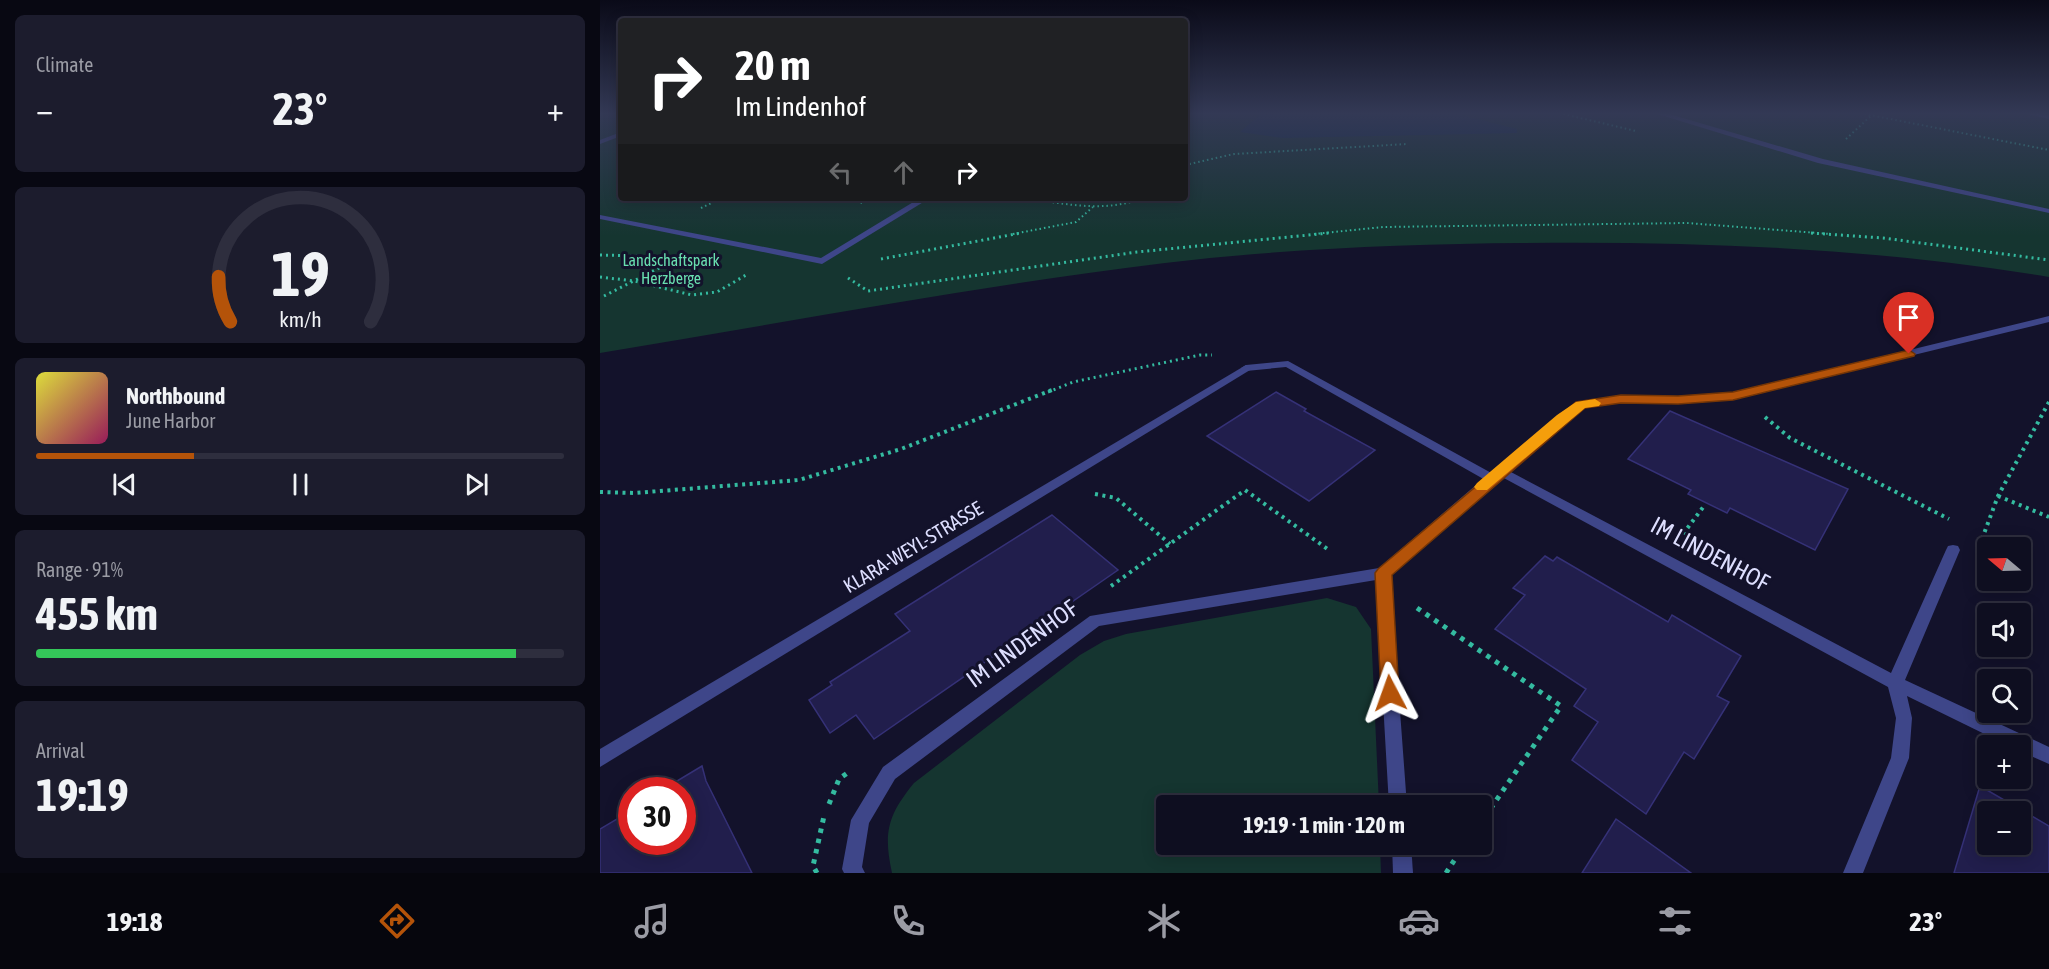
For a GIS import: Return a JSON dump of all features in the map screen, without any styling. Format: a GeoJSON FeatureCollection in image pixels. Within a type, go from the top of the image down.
{"type":"FeatureCollection","features":[{"type":"Feature","properties":{"kind":"street"},"geometry":{"type":"LineString","coordinates":[[1796,154],[2049,211]]}},
{"type":"Feature","properties":{"kind":"street"},"geometry":{"type":"LineString","coordinates":[[600,217],[822,261],[921,201]]}},
{"type":"Feature","properties":{"kind":"street"},"geometry":{"type":"LineString","coordinates":[[1397,795],[1384,579],[1496,475],[1581,405],[1621,399],[1678,400],[1760,390],[2049,319]]}},
{"type":"Feature","properties":{"kind":"street","name":"IM LINDENHOF"},"geometry":{"type":"LineString","coordinates":[[1246,368],[1288,364],[1895,682],[2049,756]]}},
{"type":"Feature","properties":{"kind":"street","name":"KLARA-WEYL-STRASSE"},"geometry":{"type":"LineString","coordinates":[[600,759],[1246,368]]}},
{"type":"Feature","properties":{"kind":"street"},"geometry":{"type":"LineString","coordinates":[[1853,873],[1900,758],[1904,718],[1895,682],[1953,550]]}},
{"type":"Feature","properties":{"kind":"street","name":"IM LINDENHOF"},"geometry":{"type":"LineString","coordinates":[[855,873],[852,869],[860,820],[889,773],[1095,620],[1384,579]]}},
{"type":"Feature","properties":{"kind":"street"},"geometry":{"type":"LineString","coordinates":[[1402,855],[1403,873]]}},
{"type":"Feature","properties":{"kind":"path"},"geometry":{"type":"LineString","coordinates":[[1188,164],[1224,154]]}},
{"type":"Feature","properties":{"kind":"path"},"geometry":{"type":"LineString","coordinates":[[1048,201],[1092,207],[1131,201]]}},
{"type":"Feature","properties":{"kind":"path"},"geometry":{"type":"LineString","coordinates":[[880,260],[1076,222],[1092,207]]}},
{"type":"Feature","properties":{"kind":"path"},"geometry":{"type":"LineString","coordinates":[[868,291],[1137,252],[1383,227],[1687,222],[1883,238],[2049,260]]}},
{"type":"Feature","properties":{"kind":"path"},"geometry":{"type":"LineString","coordinates":[[600,277],[634,281],[692,295],[717,292],[786,253]]}},
{"type":"Feature","properties":{"kind":"path"},"geometry":{"type":"LineString","coordinates":[[604,296],[681,256]]}},
{"type":"Feature","properties":{"kind":"path"},"geometry":{"type":"LineString","coordinates":[[600,492],[635,493],[799,480],[901,449],[1073,382],[1200,355],[1230,357],[1246,368]]}},
{"type":"Feature","properties":{"kind":"path"},"geometry":{"type":"LineString","coordinates":[[1760,390],[1766,417],[1790,438],[1953,520]]}},
{"type":"Feature","properties":{"kind":"path"},"geometry":{"type":"LineString","coordinates":[[1953,550],[1972,560],[1998,496],[2049,402]]}},
{"type":"Feature","properties":{"kind":"path"},"geometry":{"type":"LineString","coordinates":[[1065,477],[1083,492],[1116,498],[1170,544]]}},
{"type":"Feature","properties":{"kind":"path"},"geometry":{"type":"LineString","coordinates":[[1998,496],[2049,517]]}},
{"type":"Feature","properties":{"kind":"path"},"geometry":{"type":"LineString","coordinates":[[1973,531],[1983,536]]}},
{"type":"Feature","properties":{"kind":"path"},"geometry":{"type":"LineString","coordinates":[[1384,579],[1561,706],[1492,806]]}},
{"type":"Feature","properties":{"kind":"path"},"geometry":{"type":"LineString","coordinates":[[1446,873],[1458,855]]}},
{"type":"Feature","properties":{"kind":"green space","name":"Landschaftspark Herzberge"},"geometry":{"type":"Polygon","coordinates":[[[600,154],[618,154],[618,201],[1188,201],[1188,154],[2049,154],[2049,277],[1918,259],[1721,245],[1523,243],[1344,248],[1209,258],[1094,272],[953,293],[600,353],[600,154]]]}},
{"type":"Feature","properties":{"kind":"green space"},"geometry":{"type":"Polygon","coordinates":[[[1327,598],[1356,607],[1371,629],[1379,795],[1156,795],[1156,855],[1380,855],[1381,873],[892,873],[888,846],[890,825],[898,805],[914,783],[1080,655],[1104,641],[1126,634],[1327,598]]]}},
{"type":"Feature","properties":{"kind":"building"},"geometry":{"type":"Polygon","coordinates":[[[1276,392],[1306,409],[1304,411],[1375,450],[1309,501],[1207,436],[1276,392]]]}},
{"type":"Feature","properties":{"kind":"building"},"geometry":{"type":"Polygon","coordinates":[[[1670,411],[1848,489],[1815,550],[1730,508],[1727,513],[1688,494],[1691,490],[1628,459],[1670,411]]]}},
{"type":"Feature","properties":{"kind":"building"},"geometry":{"type":"Polygon","coordinates":[[[1052,515],[1118,570],[874,739],[856,715],[830,733],[809,700],[832,685],[830,682],[910,631],[895,614],[1052,515]]]}},
{"type":"Feature","properties":{"kind":"building"},"geometry":{"type":"Polygon","coordinates":[[[1545,556],[1553,561],[1557,557],[1668,622],[1672,615],[1741,656],[1717,696],[1729,702],[1694,759],[1684,752],[1646,814],[1572,760],[1598,722],[1574,706],[1586,689],[1495,629],[1525,595],[1513,588],[1545,556]]]}},
{"type":"Feature","properties":{"kind":"building"},"geometry":{"type":"Polygon","coordinates":[[[702,766],[706,781],[752,873],[600,873],[600,829],[618,818],[618,855],[696,855],[696,777],[684,777],[702,766]]]}},
{"type":"Feature","properties":{"kind":"building"},"geometry":{"type":"Polygon","coordinates":[[[1979,789],[1985,789],[2006,801],[1977,801],[1977,855],[2031,855],[2031,816],[2049,826],[2049,873],[1954,873],[1979,789]]]}},
{"type":"Feature","properties":{"kind":"building"},"geometry":{"type":"Polygon","coordinates":[[[1616,819],[1691,873],[1582,873],[1616,819]]]}},
{"type":"Feature","properties":{"kind":"slow traffic"},"geometry":{"type":"LineString","coordinates":[[1482,487],[1562,418],[1581,405],[1595,403]]}},
{"type":"Feature","properties":{"kind":"route"},"geometry":{"type":"LineString","coordinates":[[1390,693],[1383,573],[1562,418],[1581,405],[1621,399],[1678,400],[1733,396],[1909,354]]}}]}
